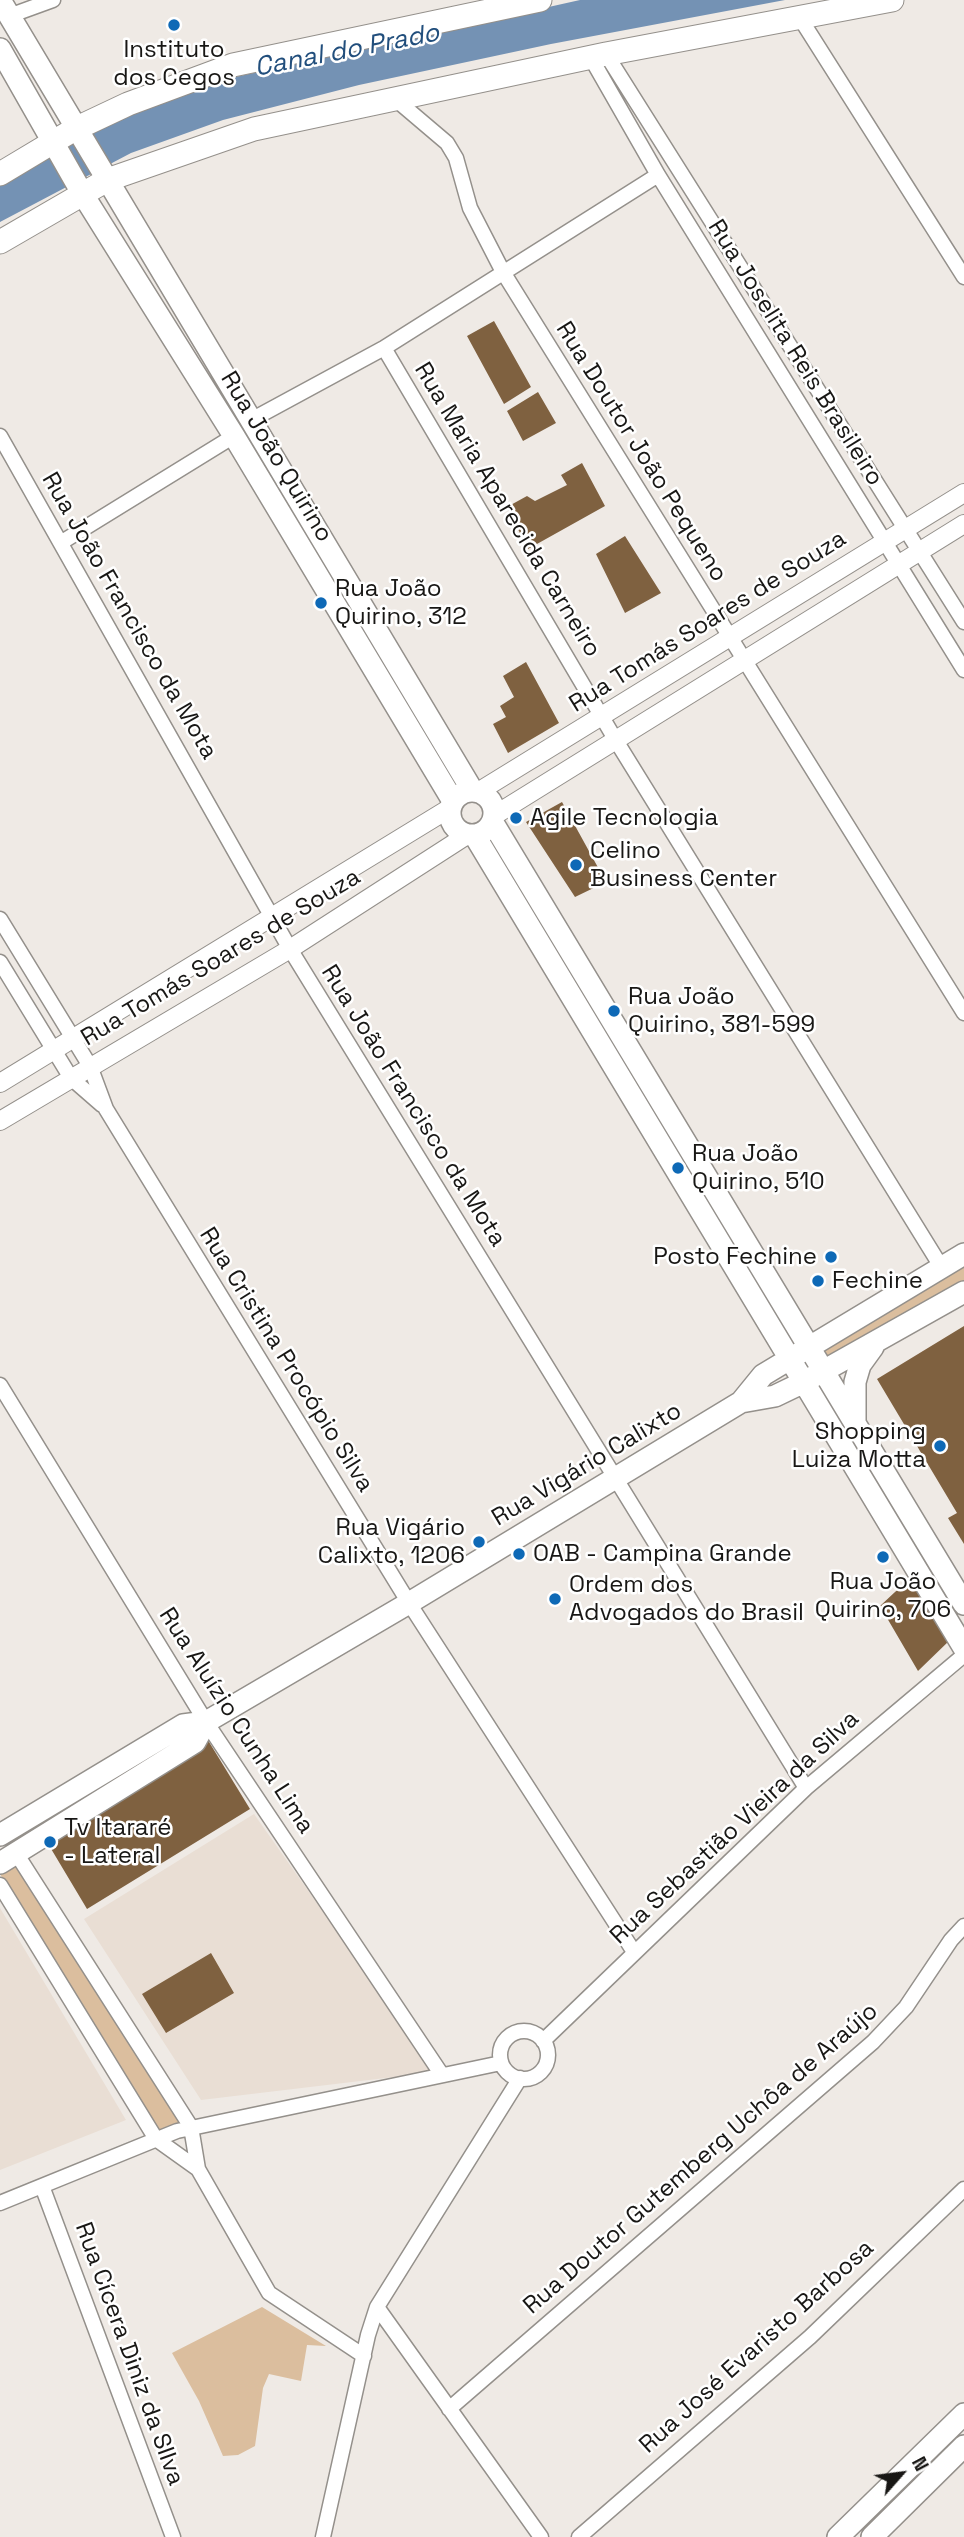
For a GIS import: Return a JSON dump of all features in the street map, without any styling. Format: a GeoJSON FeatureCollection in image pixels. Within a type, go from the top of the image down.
{"type":"FeatureCollection","features":[{"type":"Feature","properties":{"kind":"main road"},"geometry":{"type":"LineString","coordinates":[[0,174],[128,104],[233,65],[540,0]]}},
{"type":"Feature","properties":{"kind":"main road"},"geometry":{"type":"LineString","coordinates":[[0,242],[80,190],[105,177],[254,129],[394,97],[892,0]]}},
{"type":"Feature","properties":{"kind":"main road","name":"Rua João Quirino"},"geometry":{"type":"LineString","coordinates":[[5,8],[77,133],[253,419],[475,791]]}},
{"type":"Feature","properties":{"kind":"main road","name":"Rua João Quirino"},"geometry":{"type":"LineString","coordinates":[[0,49],[80,190],[234,436],[451,804]]}},
{"type":"Feature","properties":{"kind":"main road"},"geometry":{"type":"LineString","coordinates":[[494,819],[482,834],[471,835],[455,828],[451,804],[464,792],[475,791],[490,800],[494,819],[964,1604]]}},
{"type":"Feature","properties":{"kind":"main road"},"geometry":{"type":"LineString","coordinates":[[471,835],[964,1648]]}},
{"type":"Feature","properties":{"kind":"main road","name":"Rua Vigário Calixto"},"geometry":{"type":"LineString","coordinates":[[1,1831],[183,1725],[206,1722],[616,1479],[741,1402],[763,1375],[964,1254]]}},
{"type":"Feature","properties":{"kind":"main road","name":"Rua Vigário Calixto"},"geometry":{"type":"LineString","coordinates":[[741,1402],[775,1396],[802,1383],[964,1292]]}},
{"type":"Feature","properties":{"kind":"main road"},"geometry":{"type":"LineString","coordinates":[[855,1424],[855,1382],[860,1365],[877,1342]]}},
{"type":"Feature","properties":{"kind":"main road","name":"Rua Vigário Calixto"},"geometry":{"type":"LineString","coordinates":[[8,1858],[195,1742],[206,1722]]}},
{"type":"Feature","properties":{"kind":"main road"},"geometry":{"type":"LineString","coordinates":[[838,2537],[961,2432]]}},
{"type":"Feature","properties":{"kind":"main road"},"geometry":{"type":"LineString","coordinates":[[872,2537],[961,2432]]}},
{"type":"Feature","properties":{"kind":"street"},"geometry":{"type":"LineString","coordinates":[[5,8],[53,0]]}},
{"type":"Feature","properties":{"kind":"street"},"geometry":{"type":"LineString","coordinates":[[800,18],[964,277]]}},
{"type":"Feature","properties":{"kind":"street","name":"Rua Joselita Reis Brasileiro"},"geometry":{"type":"LineString","coordinates":[[598,56],[658,175],[964,670]]}},
{"type":"Feature","properties":{"kind":"street","name":"Rua Joselita Reis Brasileiro"},"geometry":{"type":"LineString","coordinates":[[598,56],[907,529],[964,622]]}},
{"type":"Feature","properties":{"kind":"street","name":"Rua Doutor João Pequeno"},"geometry":{"type":"LineString","coordinates":[[394,97],[447,143],[456,158],[470,208],[503,272],[964,1013]]}},
{"type":"Feature","properties":{"kind":"street"},"geometry":{"type":"LineString","coordinates":[[253,419],[384,348],[658,175]]}},
{"type":"Feature","properties":{"kind":"street","name":"Rua Maria Aparecida Carneiro"},"geometry":{"type":"LineString","coordinates":[[384,348],[615,739],[942,1268]]}},
{"type":"Feature","properties":{"kind":"street","name":"Rua João Francisco da Mota"},"geometry":{"type":"LineString","coordinates":[[0,436],[290,949],[806,1788]]}},
{"type":"Feature","properties":{"kind":"street"},"geometry":{"type":"LineString","coordinates":[[62,542],[234,436]]}},
{"type":"Feature","properties":{"kind":"street","name":"Rua Tomás Soares de Souza"},"geometry":{"type":"LineString","coordinates":[[475,791],[603,716],[964,494]]}},
{"type":"Feature","properties":{"kind":"street","name":"Rua Tomás Soares de Souza"},"geometry":{"type":"LineString","coordinates":[[494,819],[615,739],[964,524]]}},
{"type":"Feature","properties":{"kind":"street","name":"Rua Tomás Soares de Souza"},"geometry":{"type":"LineString","coordinates":[[0,1083],[55,1052],[451,804]]}},
{"type":"Feature","properties":{"kind":"street","name":"Rua Tomás Soares de Souza"},"geometry":{"type":"LineString","coordinates":[[0,1121],[290,949],[471,835]]}},
{"type":"Feature","properties":{"kind":"street","name":"Rua Cristina Procópio Silva"},"geometry":{"type":"LineString","coordinates":[[0,919],[90,1066],[106,1109],[409,1603],[634,1952]]}},
{"type":"Feature","properties":{"kind":"street","name":"Rua Cristina Procópio Silva"},"geometry":{"type":"LineString","coordinates":[[0,962],[71,1078],[106,1109]]}},
{"type":"Feature","properties":{"kind":"street","name":"Rua Aluízio Cunha Lima"},"geometry":{"type":"LineString","coordinates":[[0,1385],[206,1722],[442,2075]]}},
{"type":"Feature","properties":{"kind":"street","name":"Rua Sebastião Vieira da Silva"},"geometry":{"type":"LineString","coordinates":[[543,2041],[806,1788],[964,1655]]}},
{"type":"Feature","properties":{"kind":"street"},"geometry":{"type":"LineString","coordinates":[[1,1831],[8,1858],[191,2127],[198,2169],[269,2293],[364,2356]]}},
{"type":"Feature","properties":{"kind":"street"},"geometry":{"type":"LineString","coordinates":[[0,1885],[156,2139],[198,2169]]}},
{"type":"Feature","properties":{"kind":"street","name":"Rua Doutor Gutemberg Uchôa de Araújo"},"geometry":{"type":"LineString","coordinates":[[449,2409],[873,2042],[906,2007],[950,1940],[964,1926]]}},
{"type":"Feature","properties":{"kind":"street"},"geometry":{"type":"LineString","coordinates":[[530,2032],[543,2041],[547,2056],[542,2070],[531,2078],[509,2074],[501,2063],[502,2045],[514,2034],[530,2032]]}},
{"type":"Feature","properties":{"kind":"street"},"geometry":{"type":"LineString","coordinates":[[0,2203],[191,2127],[501,2063]]}},
{"type":"Feature","properties":{"kind":"street"},"geometry":{"type":"LineString","coordinates":[[323,2537],[377,2307],[520,2078]]}},
{"type":"Feature","properties":{"kind":"street","name":"Rua Cícera Diniz da SIlva"},"geometry":{"type":"LineString","coordinates":[[42,2186],[173,2537]]}},
{"type":"Feature","properties":{"kind":"street","name":"Rua José Evaristo Barbosa"},"geometry":{"type":"LineString","coordinates":[[579,2537],[810,2337],[964,2189]]}},
{"type":"Feature","properties":{"kind":"street"},"geometry":{"type":"LineString","coordinates":[[377,2307],[541,2537]]}},
{"type":"Feature","properties":{"kind":"shaded area"},"geometry":{"type":"Polygon","coordinates":[[[964,1258],[964,1285],[825,1368],[814,1347],[964,1258]]]}},
{"type":"Feature","properties":{"kind":"shaded area"},"geometry":{"type":"Polygon","coordinates":[[[254,1814],[436,2072],[201,2100],[84,1919],[254,1814]]]}},
{"type":"Feature","properties":{"kind":"shaded area"},"geometry":{"type":"Polygon","coordinates":[[[15,1860],[184,2124],[157,2130],[0,1874],[0,1868],[15,1860]]]}},
{"type":"Feature","properties":{"kind":"shaded area"},"geometry":{"type":"Polygon","coordinates":[[[0,1908],[126,2120],[0,2170],[0,1908]]]}},
{"type":"Feature","properties":{"kind":"shaded area"},"geometry":{"type":"Polygon","coordinates":[[[262,2307],[326,2346],[307,2345],[301,2381],[269,2374],[263,2388],[255,2446],[238,2455],[223,2456],[199,2401],[172,2353],[262,2307]]]}},
{"type":"Feature","properties":{"kind":"water"},"geometry":{"type":"Polygon","coordinates":[[[580,0],[785,0],[551,44],[359,85],[223,120],[131,153],[0,222],[0,183],[122,113],[204,84],[580,0]]]}},
{"type":"Feature","properties":{"kind":"building"},"geometry":{"type":"Polygon","coordinates":[[[494,321],[531,387],[504,404],[467,336],[494,321]]]}},
{"type":"Feature","properties":{"kind":"building"},"geometry":{"type":"Polygon","coordinates":[[[538,392],[556,423],[523,441],[507,411],[538,392]]]}},
{"type":"Feature","properties":{"kind":"building"},"geometry":{"type":"Polygon","coordinates":[[[582,463],[605,506],[528,549],[507,507],[527,496],[535,501],[567,485],[561,475],[582,463]]]}},
{"type":"Feature","properties":{"kind":"building"},"geometry":{"type":"Polygon","coordinates":[[[625,536],[661,593],[625,613],[596,554],[625,536]]]}},
{"type":"Feature","properties":{"kind":"building"},"geometry":{"type":"Polygon","coordinates":[[[526,662],[559,723],[508,753],[493,724],[506,717],[500,706],[514,697],[503,676],[526,662]]]}},
{"type":"Feature","properties":{"kind":"building","name":"Celino Business Center"},"geometry":{"type":"Polygon","coordinates":[[[562,802],[606,882],[575,897],[526,822],[562,802]]]}},
{"type":"Feature","properties":{"kind":"building","name":"Shopping Luiza Motta"},"geometry":{"type":"Polygon","coordinates":[[[964,1326],[964,1544],[948,1518],[957,1513],[877,1379],[964,1326]]]}},
{"type":"Feature","properties":{"kind":"building"},"geometry":{"type":"Polygon","coordinates":[[[910,1578],[951,1639],[918,1671],[880,1606],[910,1578]]]}},
{"type":"Feature","properties":{"kind":"building"},"geometry":{"type":"Polygon","coordinates":[[[206,1737],[250,1809],[87,1909],[44,1837],[206,1737]]]}},
{"type":"Feature","properties":{"kind":"building"},"geometry":{"type":"Polygon","coordinates":[[[211,1953],[234,1993],[166,2033],[142,1994],[211,1953]]]}},
{"type":"Feature","properties":{"kind":"place","name":"Instituto dos Cegos"},"geometry":{"type":"Point","coordinates":[174,25]}},
{"type":"Feature","properties":{"kind":"place","name":"Rua João Quirino, 312"},"geometry":{"type":"Point","coordinates":[321,603]}},
{"type":"Feature","properties":{"kind":"place","name":"Agile Tecnologia"},"geometry":{"type":"Point","coordinates":[516,818]}},
{"type":"Feature","properties":{"kind":"place","name":"Celino Business Center"},"geometry":{"type":"Point","coordinates":[576,865]}},
{"type":"Feature","properties":{"kind":"place","name":"Rua João Quirino, 381-599"},"geometry":{"type":"Point","coordinates":[614,1011]}},
{"type":"Feature","properties":{"kind":"place","name":"Rua João Quirino, 510"},"geometry":{"type":"Point","coordinates":[678,1168]}},
{"type":"Feature","properties":{"kind":"place","name":"Posto Fechine"},"geometry":{"type":"Point","coordinates":[831,1257]}},
{"type":"Feature","properties":{"kind":"place","name":"Fechine"},"geometry":{"type":"Point","coordinates":[818,1281]}},
{"type":"Feature","properties":{"kind":"place","name":"Shopping Luiza Motta"},"geometry":{"type":"Point","coordinates":[940,1446]}},
{"type":"Feature","properties":{"kind":"place","name":"Rua Vigário Calixto, 1206"},"geometry":{"type":"Point","coordinates":[479,1542]}},
{"type":"Feature","properties":{"kind":"place","name":"OAB - Campina Grande"},"geometry":{"type":"Point","coordinates":[519,1554]}},
{"type":"Feature","properties":{"kind":"place","name":"Rua João Quirino, 706"},"geometry":{"type":"Point","coordinates":[883,1557]}},
{"type":"Feature","properties":{"kind":"place","name":"Ordem dos Advogados do Brasil"},"geometry":{"type":"Point","coordinates":[555,1599]}},
{"type":"Feature","properties":{"kind":"place","name":"Tv Itararé - Lateral"},"geometry":{"type":"Point","coordinates":[50,1842]}},
{"type":"Feature","properties":{"kind":"water label","name":"Canal do Prado"},"geometry":{"type":"Point","coordinates":[347,51]}}]}
